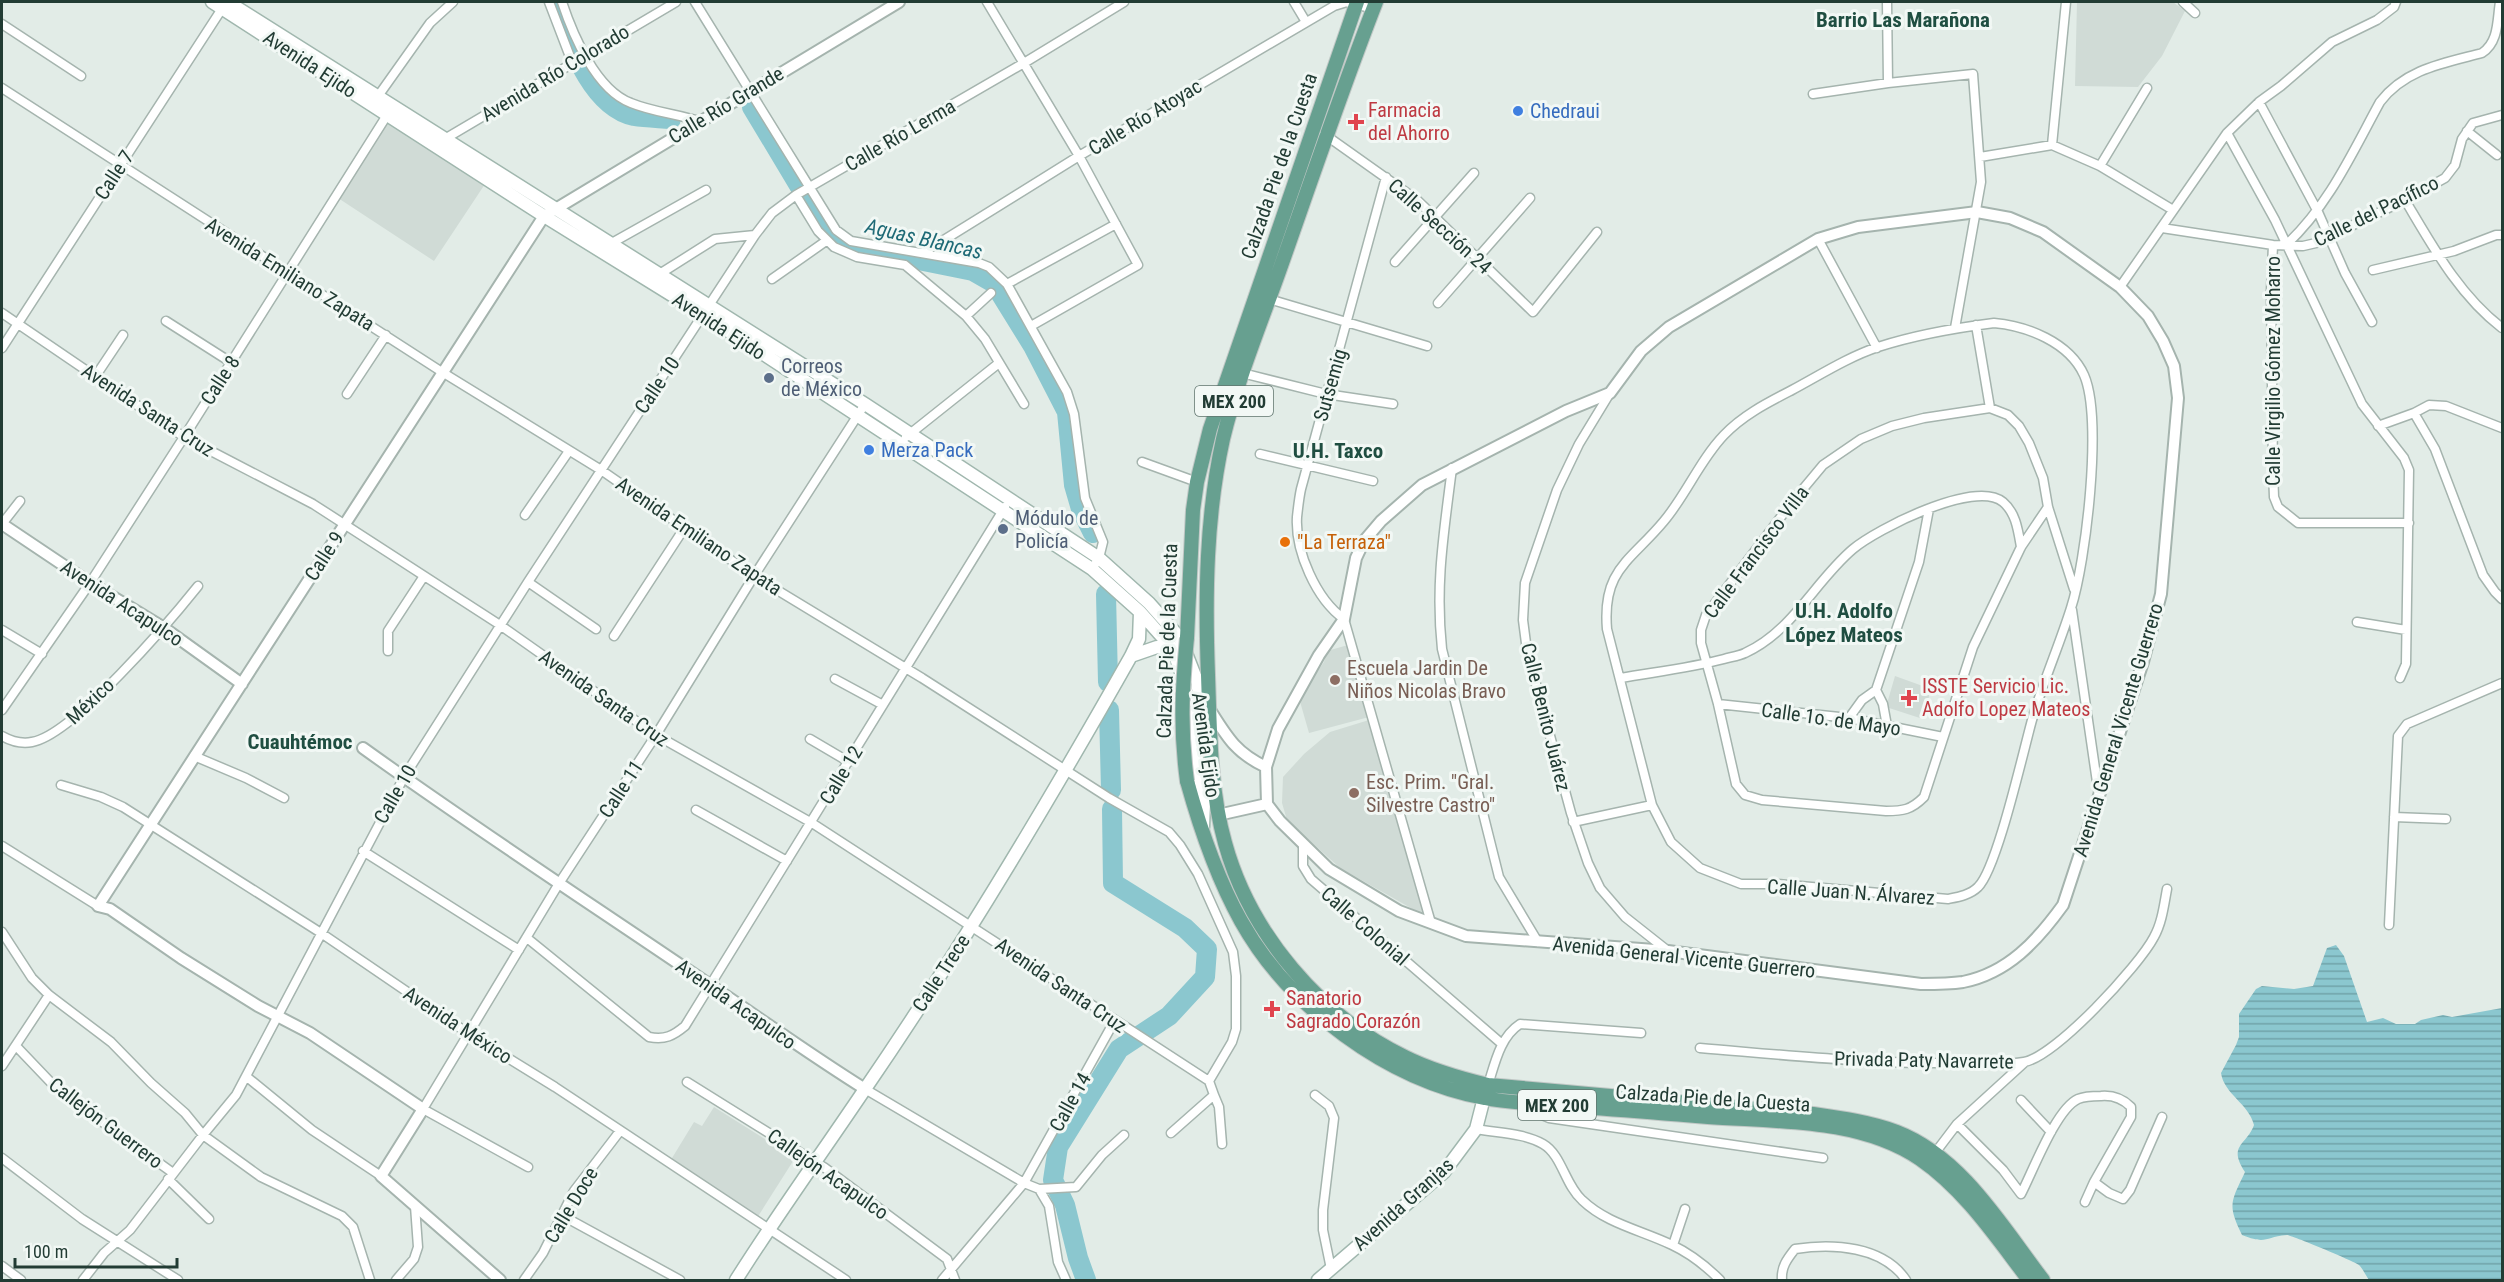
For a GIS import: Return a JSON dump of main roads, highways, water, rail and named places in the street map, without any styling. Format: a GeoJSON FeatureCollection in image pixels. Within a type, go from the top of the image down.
{"type":"FeatureCollection","features":[{"type":"Feature","properties":{"kind":"main road","name":"Calzada Pie de la Cuesta"},"geometry":{"type":"LineString","coordinates":[[1356,2],[1217,404],[1197,482],[1189,563],[1187,635],[1181,705],[1182,742],[1187,780],[1203,832],[1222,882],[1241,921],[1262,955],[1286,984],[1317,1014],[1341,1034],[1407,1071],[1434,1083],[1485,1091],[1813,1114],[1863,1122],[1899,1133],[1935,1153],[1959,1174],[2043,1281]]}},
{"type":"Feature","properties":{"kind":"main road","name":"Avenida Ejido"},"geometry":{"type":"LineString","coordinates":[[222,3],[861,409],[909,433],[1092,569],[1140,612],[1173,649],[1185,685],[1204,801],[1203,832]]}},
{"type":"Feature","properties":{"kind":"main road","name":"Calzada Pie de la Cuesta"},"geometry":{"type":"LineString","coordinates":[[1375,5],[1242,373],[1223,438],[1213,492],[1207,570],[1206,633],[1218,815],[1225,844],[1252,910],[1273,944],[1295,973],[1351,1025],[1374,1041],[1406,1058],[1485,1091],[1526,1103],[1812,1124],[1860,1132],[1895,1144],[1920,1158],[1945,1179],[1975,1210],[2029,1281]]}},
{"type":"Feature","properties":{"kind":"main road","name":"Avenida Ejido"},"geometry":{"type":"LineString","coordinates":[[549,212],[610,244],[707,310]]}},
{"type":"Feature","properties":{"kind":"main road","name":"Avenida Ejido"},"geometry":{"type":"LineString","coordinates":[[861,409],[900,444],[1099,558],[1149,603],[1180,638],[1197,681],[1212,799],[1218,815]]}},
{"type":"Feature","properties":{"kind":"main road","name":"Calle Trece"},"geometry":{"type":"LineString","coordinates":[[736,1281],[972,925],[1066,771],[1139,639],[1140,612]]}},
{"type":"Feature","properties":{"kind":"main road"},"geometry":{"type":"LineString","coordinates":[[1187,635],[1206,633]]}},
{"type":"Feature","properties":{"kind":"main road"},"geometry":{"type":"LineString","coordinates":[[1131,656],[1156,647],[1173,649]]}},
{"type":"Feature","properties":{"kind":"main road","name":"Avenida Granjas"},"geometry":{"type":"LineString","coordinates":[[1318,1281],[1444,1172],[1476,1130],[1485,1091]]}},
{"type":"Feature","properties":{"kind":"water"},"geometry":{"type":"Polygon","coordinates":[[[2336,945],[2344,956],[2367,1022],[2383,1018],[2396,1024],[2415,1024],[2421,1020],[2443,1015],[2452,1017],[2502,1008],[2502,1280],[2369,1280],[2359,1265],[2291,1236],[2261,1240],[2242,1235],[2233,1209],[2234,1197],[2245,1172],[2240,1163],[2238,1151],[2254,1125],[2247,1111],[2227,1087],[2221,1073],[2239,1037],[2239,1014],[2256,989],[2262,986],[2294,989],[2313,986],[2327,948],[2336,945]]]}},
{"type":"Feature","properties":{"kind":"waterway","name":"Aguas Blancas"},"geometry":{"type":"LineString","coordinates":[[555,2],[583,69],[605,99],[618,110],[634,116],[671,119]]}},
{"type":"Feature","properties":{"kind":"waterway","name":"Aguas Blancas"},"geometry":{"type":"LineString","coordinates":[[752,107],[833,238],[849,246],[973,271],[994,283],[1033,346],[1067,412],[1074,485],[1081,509],[1093,533]]}},
{"type":"Feature","properties":{"kind":"waterway","name":"Aguas Blancas"},"geometry":{"type":"LineString","coordinates":[[1106,594],[1108,682]]}},
{"type":"Feature","properties":{"kind":"waterway","name":"Aguas Blancas"},"geometry":{"type":"LineString","coordinates":[[1109,710],[1111,790]]}},
{"type":"Feature","properties":{"kind":"waterway","name":"Aguas Blancas"},"geometry":{"type":"LineString","coordinates":[[1086,1280],[1065,1205],[1053,1180],[1058,1147],[1119,1049],[1169,1016],[1205,977],[1207,949],[1185,928],[1113,883],[1112,809]]}},
{"type":"Feature","properties":{"kind":"place","name":"Chedraui"},"geometry":{"type":"Point","coordinates":[1518,111]}},
{"type":"Feature","properties":{"kind":"place","name":"Farmacia del Ahorro"},"geometry":{"type":"Point","coordinates":[1356,122]}},
{"type":"Feature","properties":{"kind":"place","name":"Correos de México"},"geometry":{"type":"Point","coordinates":[769,378]}},
{"type":"Feature","properties":{"kind":"place","name":"Merza Pack"},"geometry":{"type":"Point","coordinates":[869,450]}},
{"type":"Feature","properties":{"kind":"place","name":"Módulo de Policía"},"geometry":{"type":"Point","coordinates":[1003,529]}},
{"type":"Feature","properties":{"kind":"place","name":"\"La Terraza\""},"geometry":{"type":"Point","coordinates":[1285,542]}},
{"type":"Feature","properties":{"kind":"place","name":"Escuela Jardin De Niños Nicolas Bravo"},"geometry":{"type":"Point","coordinates":[1335,680]}},
{"type":"Feature","properties":{"kind":"place","name":"ISSTE Servicio Lic. Adolfo Lopez Mateos"},"geometry":{"type":"Point","coordinates":[1909,698]}},
{"type":"Feature","properties":{"kind":"place","name":"Esc. Prim. \"Gral. Silvestre Castro\""},"geometry":{"type":"Point","coordinates":[1354,793]}},
{"type":"Feature","properties":{"kind":"place","name":"Sanatorio Sagrado Corazón"},"geometry":{"type":"Point","coordinates":[1272,1009]}},
{"type":"Feature","properties":{"kind":"district","name":"Barrio Las Marañona"},"geometry":{"type":"Point","coordinates":[1903,20]}},
{"type":"Feature","properties":{"kind":"district","name":"U.H. Taxco"},"geometry":{"type":"Point","coordinates":[1338,451]}},
{"type":"Feature","properties":{"kind":"district","name":"U.H. Adolfo López Mateos"},"geometry":{"type":"Point","coordinates":[1844,623]}},
{"type":"Feature","properties":{"kind":"district","name":"Cuauhtémoc"},"geometry":{"type":"Point","coordinates":[300,742]}}]}
